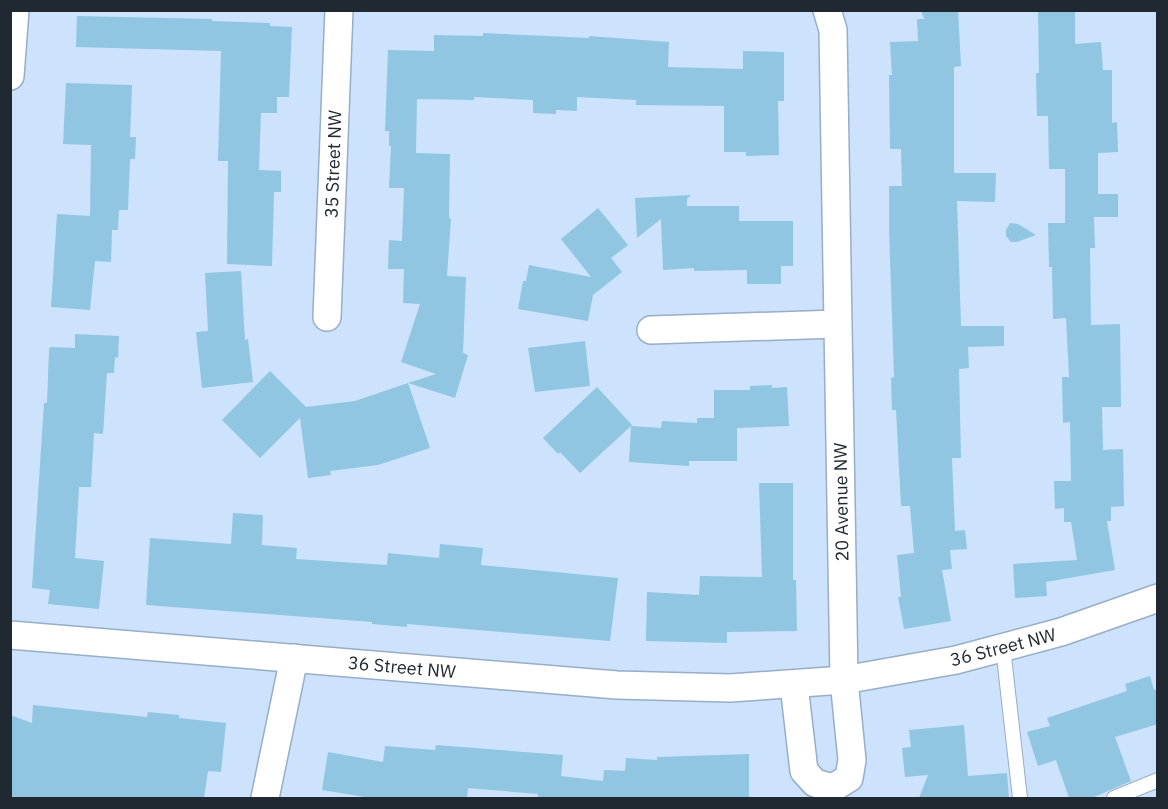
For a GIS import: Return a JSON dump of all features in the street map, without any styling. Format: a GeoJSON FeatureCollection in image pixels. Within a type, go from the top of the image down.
{"type":"FeatureCollection","features":[{"type":"Feature","properties":{"kind":"street"},"geometry":{"type":"LineString","coordinates":[[10,76],[15,10]]}},
{"type":"Feature","properties":{"kind":"street","name":"35 Street NW"},"geometry":{"type":"LineString","coordinates":[[327,317],[339,10]]}},
{"type":"Feature","properties":{"kind":"street","name":"20 Avenue NW"},"geometry":{"type":"LineString","coordinates":[[827,10],[833,30],[844,680]]}},
{"type":"Feature","properties":{"kind":"street"},"geometry":{"type":"LineString","coordinates":[[651,330],[837,324]]}},
{"type":"Feature","properties":{"kind":"street","name":"36 Street NW"},"geometry":{"type":"LineString","coordinates":[[10,635],[627,686],[693,688],[794,685],[844,680],[957,660],[1061,632],[1158,598]]}},
{"type":"Feature","properties":{"kind":"street"},"geometry":{"type":"LineString","coordinates":[[265,798],[294,658]]}},
{"type":"Feature","properties":{"kind":"street"},"geometry":{"type":"LineString","coordinates":[[794,685],[804,771],[815,783],[829,787],[836,786],[849,778],[852,760],[844,680]]}},
{"type":"Feature","properties":{"kind":"lane"},"geometry":{"type":"LineString","coordinates":[[1003,648],[1020,798]]}},
{"type":"Feature","properties":{"kind":"lane"},"geometry":{"type":"LineString","coordinates":[[1114,798],[1158,780]]}},
{"type":"Feature","properties":{"kind":"building"},"geometry":{"type":"Polygon","coordinates":[[[921,10],[958,10],[961,66],[954,67],[954,173],[996,173],[995,202],[957,201],[961,326],[1004,326],[1004,346],[968,347],[969,368],[959,369],[961,458],[952,458],[955,531],[965,530],[967,549],[950,550],[952,569],[942,570],[951,621],[904,629],[898,597],[901,597],[897,555],[914,553],[910,506],[901,506],[896,410],[892,410],[891,378],[894,377],[889,186],[902,186],[901,149],[890,149],[889,75],[892,75],[890,42],[918,41],[917,19],[924,19],[921,10]]]}},
{"type":"Feature","properties":{"kind":"building"},"geometry":{"type":"Polygon","coordinates":[[[1038,10],[1075,10],[1075,44],[1101,42],[1103,70],[1112,70],[1112,123],[1117,122],[1118,152],[1098,153],[1098,194],[1118,194],[1118,217],[1094,217],[1095,248],[1090,248],[1091,325],[1120,324],[1121,407],[1102,407],[1103,450],[1123,449],[1124,506],[1111,507],[1111,521],[1107,521],[1115,570],[1046,582],[1047,596],[1015,598],[1013,564],[1077,560],[1071,522],[1064,522],[1064,508],[1055,509],[1054,481],[1071,481],[1070,422],[1063,423],[1062,377],[1069,377],[1066,318],[1053,319],[1048,223],[1065,223],[1065,169],[1049,169],[1048,116],[1037,116],[1038,10]]]}},
{"type":"Feature","properties":{"kind":"building"},"geometry":{"type":"Polygon","coordinates":[[[77,16],[212,19],[212,21],[270,23],[270,26],[292,27],[289,97],[277,97],[277,113],[261,113],[259,170],[281,171],[281,192],[274,192],[272,266],[227,264],[228,161],[218,161],[221,51],[76,47],[77,16]]]}},
{"type":"Feature","properties":{"kind":"building"},"geometry":{"type":"Polygon","coordinates":[[[483,33],[589,38],[589,36],[669,42],[668,67],[743,69],[743,51],[784,52],[784,101],[778,101],[779,155],[746,156],[746,152],[724,152],[724,106],[636,105],[636,100],[577,97],[577,111],[556,110],[556,114],[533,113],[533,100],[474,97],[474,100],[417,99],[416,153],[450,154],[449,218],[451,219],[447,276],[466,277],[463,353],[468,355],[455,398],[408,383],[436,374],[401,362],[420,304],[403,303],[404,269],[388,269],[389,240],[402,241],[404,188],[389,188],[391,146],[389,146],[389,131],[385,131],[388,50],[434,51],[434,35],[483,36],[483,33]]]}},
{"type":"Feature","properties":{"kind":"building"},"geometry":{"type":"Polygon","coordinates":[[[66,83],[132,85],[130,137],[136,137],[135,159],[130,159],[128,210],[119,210],[118,230],[112,230],[111,262],[95,261],[90,310],[51,307],[57,214],[90,216],[91,145],[63,144],[66,83]]]}},
{"type":"Feature","properties":{"kind":"building"},"geometry":{"type":"Polygon","coordinates":[[[691,195],[687,199],[687,206],[739,206],[739,221],[793,221],[793,266],[781,266],[781,284],[747,284],[747,270],[694,271],[694,268],[663,270],[661,219],[637,238],[635,198],[691,195]]]}},
{"type":"Feature","properties":{"kind":"building"},"geometry":{"type":"Polygon","coordinates":[[[598,208],[628,245],[611,258],[622,272],[593,295],[588,321],[518,309],[523,281],[526,281],[529,265],[591,277],[561,239],[598,208]]]}},
{"type":"Feature","properties":{"kind":"building"},"geometry":{"type":"Polygon","coordinates":[[[1010,223],[1018,224],[1036,235],[1011,242],[1006,236],[1010,223]]]}},
{"type":"Feature","properties":{"kind":"building"},"geometry":{"type":"Polygon","coordinates":[[[241,271],[245,340],[248,339],[253,382],[202,388],[196,332],[208,331],[205,273],[241,271]]]}},
{"type":"Feature","properties":{"kind":"building"},"geometry":{"type":"Polygon","coordinates":[[[75,334],[119,336],[118,358],[115,357],[114,373],[107,373],[103,434],[94,433],[91,487],[79,487],[75,558],[104,561],[99,609],[48,604],[50,590],[32,588],[49,350],[50,347],[75,348],[75,334]]]}},
{"type":"Feature","properties":{"kind":"building"},"geometry":{"type":"Polygon","coordinates":[[[585,341],[590,386],[535,392],[528,348],[585,341]]]}},
{"type":"Feature","properties":{"kind":"building"},"geometry":{"type":"Polygon","coordinates":[[[270,371],[306,407],[355,401],[408,383],[430,448],[378,465],[330,471],[331,475],[308,478],[300,418],[260,458],[222,420],[270,371]]]}},
{"type":"Feature","properties":{"kind":"building"},"geometry":{"type":"Polygon","coordinates":[[[772,385],[772,388],[787,387],[789,426],[737,428],[737,461],[689,461],[689,466],[629,462],[631,426],[661,428],[662,421],[697,423],[697,418],[714,418],[714,390],[750,390],[750,386],[772,385]]]}},
{"type":"Feature","properties":{"kind":"building"},"geometry":{"type":"Polygon","coordinates":[[[597,387],[632,425],[580,473],[543,438],[597,387]]]}},
{"type":"Feature","properties":{"kind":"building"},"geometry":{"type":"Polygon","coordinates":[[[759,483],[793,483],[793,580],[796,580],[797,631],[727,632],[727,643],[646,641],[647,592],[699,595],[700,576],[762,577],[759,483]]]}},
{"type":"Feature","properties":{"kind":"building"},"geometry":{"type":"Polygon","coordinates":[[[233,513],[263,515],[262,545],[297,548],[296,559],[387,565],[388,553],[439,558],[440,544],[483,548],[481,565],[618,578],[610,641],[146,605],[150,538],[231,544],[233,513]]]}},
{"type":"Feature","properties":{"kind":"building"},"geometry":{"type":"Polygon","coordinates":[[[1150,676],[1154,690],[1158,689],[1158,724],[1115,737],[1131,781],[1092,798],[1069,798],[1056,760],[1038,766],[1027,732],[1050,726],[1047,718],[1127,691],[1125,684],[1150,676]]]}},
{"type":"Feature","properties":{"kind":"building"},"geometry":{"type":"Polygon","coordinates":[[[33,705],[147,717],[148,712],[226,723],[221,772],[208,771],[204,798],[10,797],[10,715],[32,723],[33,705]]]}},
{"type":"Feature","properties":{"kind":"building"},"geometry":{"type":"Polygon","coordinates":[[[964,725],[968,776],[1007,773],[1009,798],[919,798],[928,775],[905,777],[902,748],[911,747],[909,730],[964,725]]]}},
{"type":"Feature","properties":{"kind":"building"},"geometry":{"type":"Polygon","coordinates":[[[436,745],[563,755],[561,776],[603,781],[604,770],[625,771],[626,758],[657,760],[657,757],[749,754],[749,798],[538,798],[538,794],[468,788],[467,798],[371,798],[322,790],[328,752],[383,762],[385,746],[435,750],[436,745]]]}}]}
